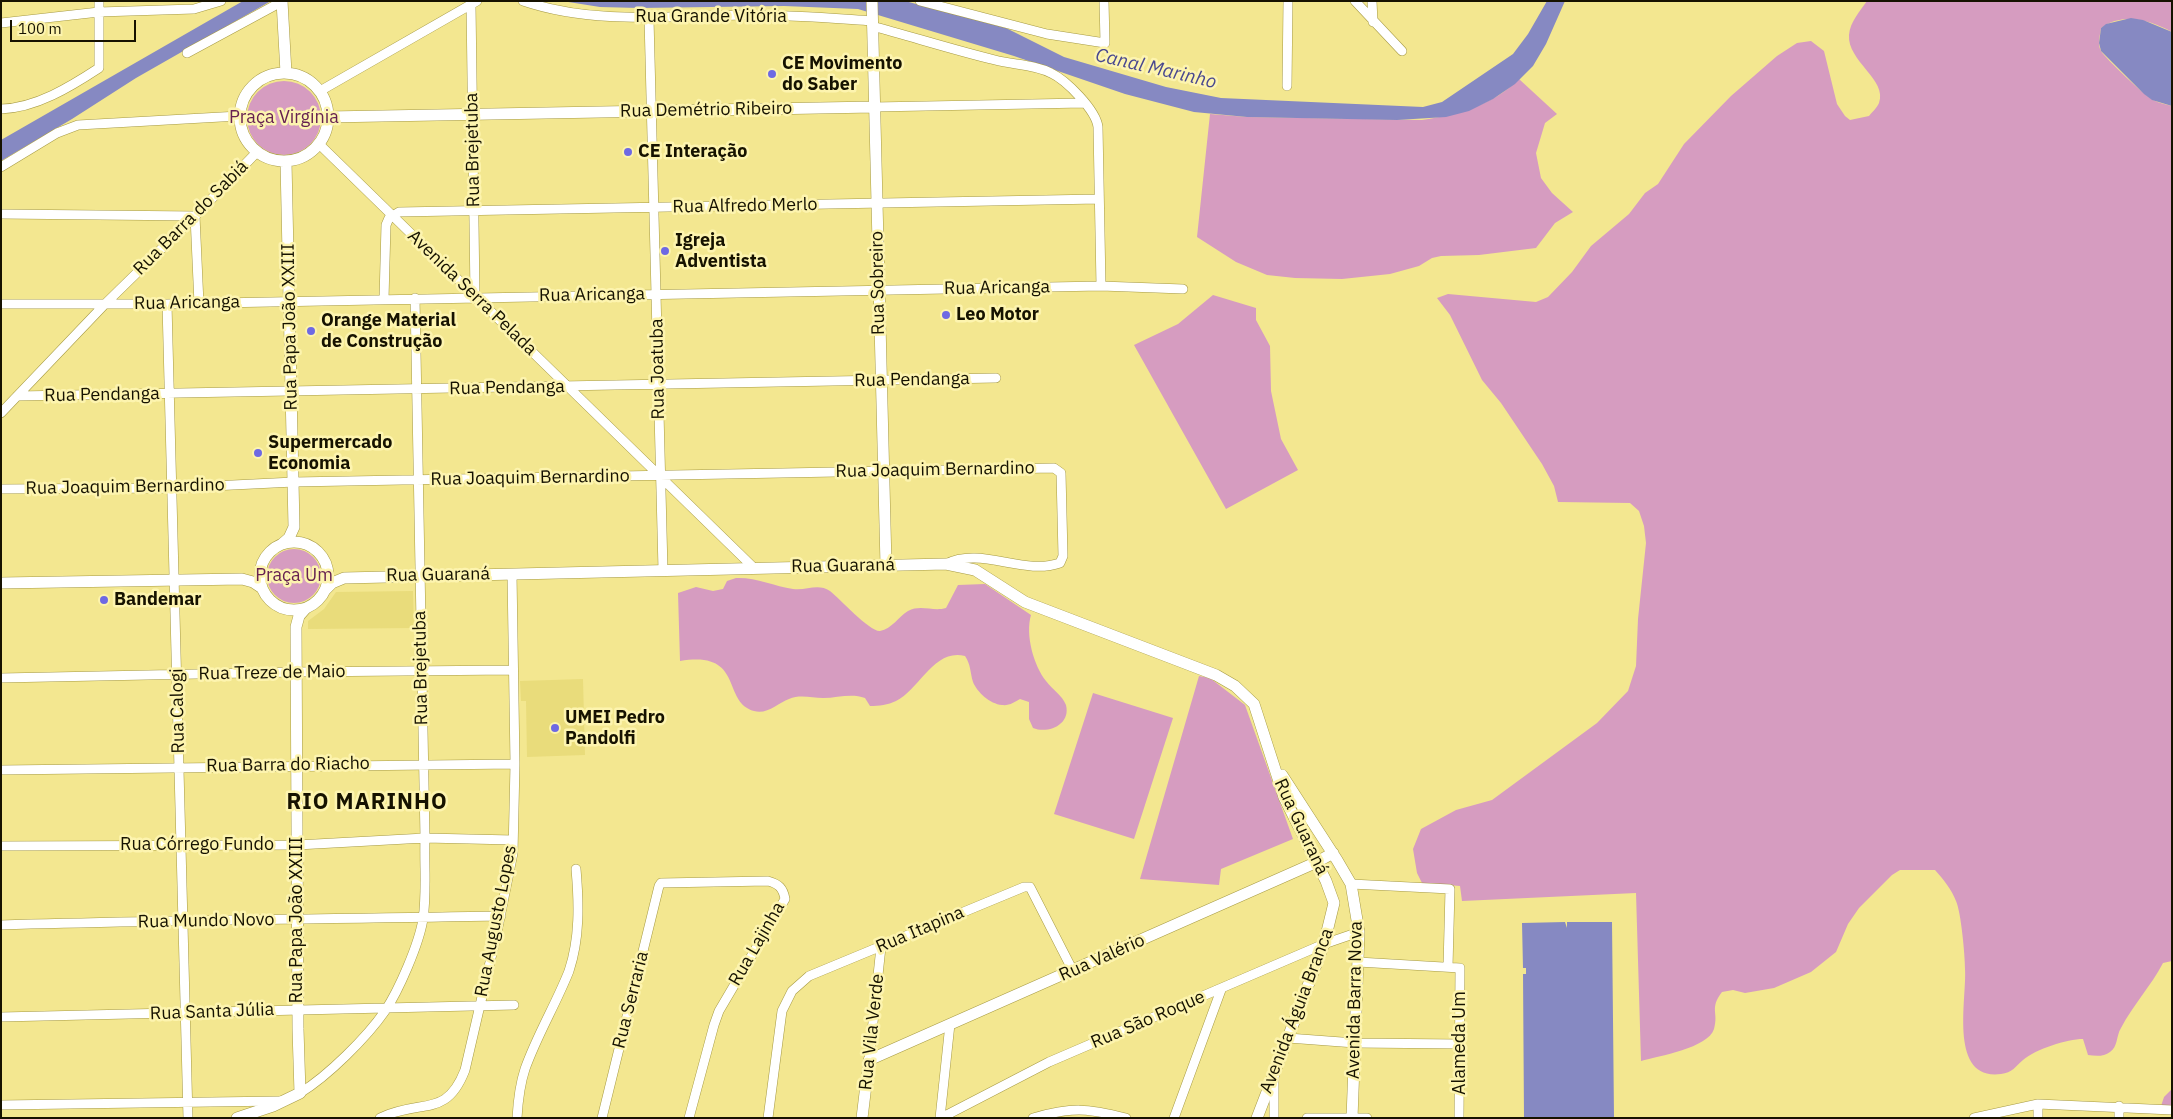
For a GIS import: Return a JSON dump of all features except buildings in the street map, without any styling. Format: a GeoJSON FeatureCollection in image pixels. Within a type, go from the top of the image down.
{"type":"FeatureCollection","features":[{"type":"Feature","properties":{"kind":"street"},"geometry":{"type":"LineString","coordinates":[[6,109],[44,99],[76,83],[99,68],[99,1]]}},
{"type":"Feature","properties":{"kind":"street"},"geometry":{"type":"LineString","coordinates":[[1,23],[99,12],[194,9],[222,1]]}},
{"type":"Feature","properties":{"kind":"street"},"geometry":{"type":"LineString","coordinates":[[187,53],[282,1],[286,73]]}},
{"type":"Feature","properties":{"kind":"street","name":"Rua Grande Vitória"},"geometry":{"type":"LineString","coordinates":[[522,1],[547,9],[581,15],[649,18],[756,15],[872,21],[998,61],[1044,69],[1062,79],[1094,114],[1097,123],[1101,286]]}},
{"type":"Feature","properties":{"kind":"street","name":"Rua Sobreiro"},"geometry":{"type":"LineString","coordinates":[[872,1],[886,565]]}},
{"type":"Feature","properties":{"kind":"street"},"geometry":{"type":"LineString","coordinates":[[920,1],[1047,34],[1105,43],[1104,1]]}},
{"type":"Feature","properties":{"kind":"street"},"geometry":{"type":"LineString","coordinates":[[1287,86],[1288,1]]}},
{"type":"Feature","properties":{"kind":"street"},"geometry":{"type":"LineString","coordinates":[[1356,1],[1373,22],[1402,51]]}},
{"type":"Feature","properties":{"kind":"street"},"geometry":{"type":"LineString","coordinates":[[1372,1],[1373,22]]}},
{"type":"Feature","properties":{"kind":"street"},"geometry":{"type":"LineString","coordinates":[[320,91],[474,3]]}},
{"type":"Feature","properties":{"kind":"street","name":"Rua Brejetuba"},"geometry":{"type":"LineString","coordinates":[[474,3],[473,114],[476,297]]}},
{"type":"Feature","properties":{"kind":"street","name":"Rua Joatuba"},"geometry":{"type":"LineString","coordinates":[[649,18],[662,570]]}},
{"type":"Feature","properties":{"kind":"street"},"geometry":{"type":"LineString","coordinates":[[286,73],[305,78],[320,91],[326,104],[328,117],[325,133],[319,144],[305,156],[286,162],[270,160],[256,153],[243,136],[239,116],[245,96],[256,83],[270,75],[286,73]]}},
{"type":"Feature","properties":{"kind":"street","name":"Rua Demétrio Ribeiro"},"geometry":{"type":"LineString","coordinates":[[328,117],[1084,103]]}},
{"type":"Feature","properties":{"kind":"street"},"geometry":{"type":"LineString","coordinates":[[1,167],[63,130],[78,125],[239,116]]}},
{"type":"Feature","properties":{"kind":"street","name":"Avenida Serra Pelada"},"geometry":{"type":"LineString","coordinates":[[319,144],[754,568]]}},
{"type":"Feature","properties":{"kind":"street","name":"Rua Barra do Sabiá"},"geometry":{"type":"LineString","coordinates":[[1,413],[105,304],[196,216],[256,153]]}},
{"type":"Feature","properties":{"kind":"street","name":"Rua Papa João XXIII"},"geometry":{"type":"LineString","coordinates":[[286,162],[294,522],[296,534],[305,544]]}},
{"type":"Feature","properties":{"kind":"street","name":"Rua Alfredo Merlo"},"geometry":{"type":"LineString","coordinates":[[392,215],[402,212],[1099,199]]}},
{"type":"Feature","properties":{"kind":"street"},"geometry":{"type":"LineString","coordinates":[[1,214],[196,216],[199,304]]}},
{"type":"Feature","properties":{"kind":"street"},"geometry":{"type":"LineString","coordinates":[[384,299],[386,225],[392,215]]}},
{"type":"Feature","properties":{"kind":"street","name":"Rua Aricanga"},"geometry":{"type":"LineString","coordinates":[[1,304],[199,304],[415,298],[1101,286],[1183,289]]}},
{"type":"Feature","properties":{"kind":"street","name":"Rua Brejetuba"},"geometry":{"type":"LineString","coordinates":[[300,1093],[338,1061],[376,1024],[387,1008],[414,953],[423,917],[425,838],[415,298]]}},
{"type":"Feature","properties":{"kind":"street","name":"Rua Calogi"},"geometry":{"type":"LineString","coordinates":[[167,304],[188,1118]]}},
{"type":"Feature","properties":{"kind":"street","name":"Rua Pendanga"},"geometry":{"type":"LineString","coordinates":[[17,396],[996,378]]}},
{"type":"Feature","properties":{"kind":"street","name":"Rua Joaquim Bernardino"},"geometry":{"type":"LineString","coordinates":[[1,489],[172,488],[294,482],[883,471],[1054,468],[1059,470],[1062,475],[1063,520],[1063,558],[1060,563],[1016,565],[970,558],[946,564]]}},
{"type":"Feature","properties":{"kind":"street","name":"Rua Papa João XXIII"},"geometry":{"type":"LineString","coordinates":[[282,544],[291,535],[294,522]]}},
{"type":"Feature","properties":{"kind":"street"},"geometry":{"type":"LineString","coordinates":[[1,583],[242,579],[252,576],[260,569],[267,555],[282,544],[294,542],[305,544],[318,552],[336,573],[349,577]]}},
{"type":"Feature","properties":{"kind":"street"},"geometry":{"type":"LineString","coordinates":[[242,579],[253,582],[262,588],[270,601],[283,608],[294,610],[306,608],[318,600],[325,590],[328,575],[325,561]]}},
{"type":"Feature","properties":{"kind":"street","name":"Rua Guaraná"},"geometry":{"type":"LineString","coordinates":[[325,590],[336,580],[349,577],[946,564],[975,570],[1025,602],[1227,681],[1254,704],[1284,797],[1317,862],[1334,903]]}},
{"type":"Feature","properties":{"kind":"street"},"geometry":{"type":"LineString","coordinates":[[260,569],[262,588]]}},
{"type":"Feature","properties":{"kind":"street","name":"Rua Augusto Lopes"},"geometry":{"type":"LineString","coordinates":[[380,1118],[400,1111],[431,1110],[450,1101],[457,1092],[465,1070],[501,916],[510,870],[513,840],[515,764],[512,574]]}},
{"type":"Feature","properties":{"kind":"street"},"geometry":{"type":"LineString","coordinates":[[283,608],[291,617],[296,628]]}},
{"type":"Feature","properties":{"kind":"street","name":"Rua Papa João XXIII"},"geometry":{"type":"LineString","coordinates":[[300,1093],[295,672],[297,620],[306,608]]}},
{"type":"Feature","properties":{"kind":"street","name":"Rua Treze de Maio"},"geometry":{"type":"LineString","coordinates":[[1,678],[513,670]]}},
{"type":"Feature","properties":{"kind":"street","name":"Rua Guaraná"},"geometry":{"type":"LineString","coordinates":[[1270,751],[1286,783],[1333,853],[1350,884]]}},
{"type":"Feature","properties":{"kind":"street","name":"Rua Barra do Riacho"},"geometry":{"type":"LineString","coordinates":[[1,770],[296,765],[515,764]]}},
{"type":"Feature","properties":{"kind":"street","name":"Rua Córrego Fundo"},"geometry":{"type":"LineString","coordinates":[[1,846],[297,845],[425,838],[513,840]]}},
{"type":"Feature","properties":{"kind":"street","name":"Rua Valério"},"geometry":{"type":"LineString","coordinates":[[869,1060],[1073,971],[1317,862],[1333,853]]}},
{"type":"Feature","properties":{"kind":"street"},"geometry":{"type":"LineString","coordinates":[[517,1118],[525,1070],[564,982],[572,958],[577,934],[576,869]]}},
{"type":"Feature","properties":{"kind":"street","name":"Rua Lajinha"},"geometry":{"type":"LineString","coordinates":[[661,883],[768,881],[781,886],[785,899],[719,1011],[689,1118]]}},
{"type":"Feature","properties":{"kind":"street","name":"Rua Serraria"},"geometry":{"type":"LineString","coordinates":[[602,1118],[658,886],[661,883]]}},
{"type":"Feature","properties":{"kind":"street","name":"Alameda Um"},"geometry":{"type":"LineString","coordinates":[[1350,884],[1450,889],[1448,968],[1460,968],[1459,1118]]}},
{"type":"Feature","properties":{"kind":"street","name":"Avenida Barra Nova"},"geometry":{"type":"LineString","coordinates":[[1350,884],[1356,904],[1359,932],[1352,1118]]}},
{"type":"Feature","properties":{"kind":"street","name":"Rua Itapina"},"geometry":{"type":"LineString","coordinates":[[768,1118],[782,1010],[792,991],[809,976],[1024,887],[1030,887],[1073,971]]}},
{"type":"Feature","properties":{"kind":"street"},"geometry":{"type":"LineString","coordinates":[[1334,903],[1347,901],[1356,904]]}},
{"type":"Feature","properties":{"kind":"street","name":"Avenida Águia Branca"},"geometry":{"type":"LineString","coordinates":[[1257,1118],[1324,944],[1334,903]]}},
{"type":"Feature","properties":{"kind":"street","name":"Rua Mundo Novo"},"geometry":{"type":"LineString","coordinates":[[1,925],[183,920],[501,916]]}},
{"type":"Feature","properties":{"kind":"street","name":"Rua São Roque"},"geometry":{"type":"LineString","coordinates":[[941,1118],[1049,1062],[1221,990],[1324,944],[1359,932]]}},
{"type":"Feature","properties":{"kind":"street","name":"Rua Vila Verde"},"geometry":{"type":"LineString","coordinates":[[862,1118],[881,947]]}},
{"type":"Feature","properties":{"kind":"street"},"geometry":{"type":"LineString","coordinates":[[1358,962],[1448,968]]}},
{"type":"Feature","properties":{"kind":"street"},"geometry":{"type":"LineString","coordinates":[[1174,1118],[1221,990]]}},
{"type":"Feature","properties":{"kind":"street","name":"Rua Santa Júlia"},"geometry":{"type":"LineString","coordinates":[[1,1017],[514,1005]]}},
{"type":"Feature","properties":{"kind":"street"},"geometry":{"type":"LineString","coordinates":[[941,1118],[950,1024]]}},
{"type":"Feature","properties":{"kind":"street"},"geometry":{"type":"LineString","coordinates":[[1288,1038],[1355,1043],[1459,1044]]}},
{"type":"Feature","properties":{"kind":"street"},"geometry":{"type":"LineString","coordinates":[[1274,1073],[1274,1118]]}},
{"type":"Feature","properties":{"kind":"street"},"geometry":{"type":"LineString","coordinates":[[237,1118],[285,1101],[300,1093]]}},
{"type":"Feature","properties":{"kind":"street"},"geometry":{"type":"LineString","coordinates":[[1,1105],[188,1104],[285,1101]]}},
{"type":"Feature","properties":{"kind":"street"},"geometry":{"type":"LineString","coordinates":[[2038,1104],[2038,1118]]}},
{"type":"Feature","properties":{"kind":"street"},"geometry":{"type":"LineString","coordinates":[[1974,1118],[2038,1104],[2119,1106],[2172,1110]]}},
{"type":"Feature","properties":{"kind":"street"},"geometry":{"type":"LineString","coordinates":[[2119,1106],[2119,1118]]}},
{"type":"Feature","properties":{"kind":"street"},"geometry":{"type":"LineString","coordinates":[[1033,1118],[1055,1112],[1081,1109],[1126,1118]]}},
{"type":"Feature","properties":{"kind":"street"},"geometry":{"type":"LineString","coordinates":[[1307,1118],[1367,1118]]}},
{"type":"Feature","properties":{"kind":"shaded area"},"geometry":{"type":"Polygon","coordinates":[[[413,591],[414,628],[308,629],[308,621],[324,609],[336,592],[413,591]]]}},
{"type":"Feature","properties":{"kind":"shaded area","name":"UMEI Pedro Pandolfi"},"geometry":{"type":"Polygon","coordinates":[[[583,679],[585,755],[527,757],[526,701],[521,701],[520,681],[583,679]]]}},
{"type":"Feature","properties":{"kind":"green space"},"geometry":{"type":"Polygon","coordinates":[[[1867,1],[2172,1],[2172,32],[2146,21],[2136,19],[2118,20],[2101,28],[2099,43],[2104,55],[2142,92],[2153,100],[2172,106],[2172,961],[2163,963],[2119,1031],[2113,1050],[2108,1054],[2099,1056],[2088,1055],[2083,1039],[2076,1039],[2052,1045],[2036,1052],[2008,1072],[2001,1074],[1984,1073],[1973,1065],[1967,1052],[1964,1035],[1965,963],[1961,924],[1956,901],[1950,889],[1935,870],[1900,870],[1892,875],[1859,908],[1848,924],[1836,952],[1811,972],[1774,988],[1745,993],[1733,990],[1722,992],[1716,1003],[1714,1029],[1710,1036],[1682,1050],[1641,1061],[1636,893],[1462,901],[1460,886],[1422,883],[1417,873],[1413,849],[1421,829],[1456,810],[1492,800],[1597,723],[1628,691],[1636,666],[1638,619],[1646,543],[1644,526],[1639,511],[1630,503],[1558,502],[1554,486],[1542,464],[1501,403],[1482,380],[1450,315],[1437,298],[1448,294],[1536,302],[1548,297],[1572,272],[1591,246],[1629,214],[1645,193],[1658,184],[1684,144],[1731,96],[1777,56],[1797,43],[1811,41],[1824,51],[1837,104],[1845,116],[1850,120],[1869,116],[1879,103],[1878,86],[1854,53],[1849,35],[1853,21],[1867,1]]]}},
{"type":"Feature","properties":{"kind":"green space"},"geometry":{"type":"Polygon","coordinates":[[[1519,79],[1557,114],[1545,123],[1536,153],[1541,178],[1552,193],[1573,212],[1555,223],[1536,248],[1479,255],[1441,256],[1432,258],[1419,266],[1390,274],[1342,279],[1295,278],[1267,275],[1236,262],[1197,237],[1210,114],[1247,117],[1422,120],[1462,112],[1486,102],[1498,96],[1519,79]]]}},
{"type":"Feature","properties":{"kind":"green space","name":"Praça Virgínia"},"geometry":{"type":"Polygon","coordinates":[[[284,81],[298,84],[310,92],[318,104],[321,118],[318,132],[310,144],[298,152],[284,155],[270,152],[258,144],[250,132],[247,118],[250,104],[258,92],[270,84],[284,81]]]}},
{"type":"Feature","properties":{"kind":"green space"},"geometry":{"type":"Polygon","coordinates":[[[1213,295],[1256,308],[1256,320],[1270,346],[1271,391],[1281,439],[1298,470],[1226,509],[1134,345],[1178,324],[1213,295]]]}},
{"type":"Feature","properties":{"kind":"green space","name":"Praça Um"},"geometry":{"type":"Polygon","coordinates":[[[289,549],[299,549],[309,553],[317,561],[321,576],[317,591],[309,599],[299,603],[289,603],[279,599],[271,591],[267,581],[267,571],[271,561],[279,553],[289,549]]]}},
{"type":"Feature","properties":{"kind":"green space"},"geometry":{"type":"Polygon","coordinates":[[[736,578],[757,580],[793,589],[816,587],[825,589],[830,591],[869,626],[880,631],[888,628],[905,613],[913,609],[946,608],[958,585],[985,584],[1031,615],[1029,632],[1034,659],[1046,681],[1064,701],[1067,712],[1065,718],[1062,723],[1051,729],[1039,730],[1033,728],[1029,719],[1029,702],[1020,699],[1012,704],[1005,705],[989,700],[975,686],[965,656],[954,655],[936,664],[905,695],[890,703],[870,706],[865,698],[855,696],[823,698],[802,696],[789,699],[768,710],[754,711],[744,706],[723,670],[714,663],[700,660],[680,661],[678,593],[696,587],[713,591],[723,589],[727,581],[736,578]]]}},
{"type":"Feature","properties":{"kind":"green space"},"geometry":{"type":"Polygon","coordinates":[[[1199,676],[1210,678],[1245,705],[1293,839],[1221,869],[1219,885],[1140,879],[1199,676]]]}},
{"type":"Feature","properties":{"kind":"green space"},"geometry":{"type":"Polygon","coordinates":[[[1093,693],[1173,718],[1134,839],[1054,814],[1093,693]]]}},
{"type":"Feature","properties":{"kind":"green space"},"geometry":{"type":"Polygon","coordinates":[[[2172,1089],[2172,1106],[2161,1106],[2164,1097],[2172,1089]]]}},
{"type":"Feature","properties":{"kind":"water"},"geometry":{"type":"Polygon","coordinates":[[[243,1],[271,1],[136,78],[1,161],[1,140],[243,1]]]}},
{"type":"Feature","properties":{"kind":"water"},"geometry":{"type":"Polygon","coordinates":[[[562,1],[905,1],[1006,28],[1064,57],[1166,87],[1221,98],[1423,107],[1442,102],[1513,54],[1528,34],[1547,1],[1565,1],[1546,44],[1533,66],[1515,84],[1493,99],[1469,111],[1446,117],[1397,120],[1247,117],[1194,112],[1125,94],[1014,56],[858,9],[784,6],[600,7],[562,1]]]}},
{"type":"Feature","properties":{"kind":"water"},"geometry":{"type":"Polygon","coordinates":[[[2131,18],[2143,20],[2172,32],[2172,106],[2152,100],[2144,94],[2101,51],[2099,43],[2101,28],[2106,24],[2131,18]]]}},
{"type":"Feature","properties":{"kind":"water"},"geometry":{"type":"Polygon","coordinates":[[[1565,922],[1567,928],[1567,922],[1612,922],[1614,1117],[1524,1118],[1523,974],[1526,974],[1526,968],[1523,968],[1522,923],[1565,922]]]}},
{"type":"Feature","properties":{"kind":"place","name":"CE Movimento do Saber"},"geometry":{"type":"Point","coordinates":[772,74]}},
{"type":"Feature","properties":{"kind":"place","name":"CE Interação"},"geometry":{"type":"Point","coordinates":[628,152]}},
{"type":"Feature","properties":{"kind":"place","name":"Igreja Adventista"},"geometry":{"type":"Point","coordinates":[665,251]}},
{"type":"Feature","properties":{"kind":"place","name":"Leo Motor"},"geometry":{"type":"Point","coordinates":[946,315]}},
{"type":"Feature","properties":{"kind":"place","name":"Orange Material de Construção"},"geometry":{"type":"Point","coordinates":[311,331]}},
{"type":"Feature","properties":{"kind":"place","name":"Supermercado Economia"},"geometry":{"type":"Point","coordinates":[258,453]}},
{"type":"Feature","properties":{"kind":"place","name":"Bandemar"},"geometry":{"type":"Point","coordinates":[104,600]}},
{"type":"Feature","properties":{"kind":"place","name":"UMEI Pedro Pandolfi"},"geometry":{"type":"Point","coordinates":[555,728]}},
{"type":"Feature","properties":{"kind":"district","name":"RIO MARINHO"},"geometry":{"type":"Point","coordinates":[367,803]}},
{"type":"Feature","properties":{"kind":"water label","name":"Canal Marinho"},"geometry":{"type":"Point","coordinates":[1156,69]}}]}
